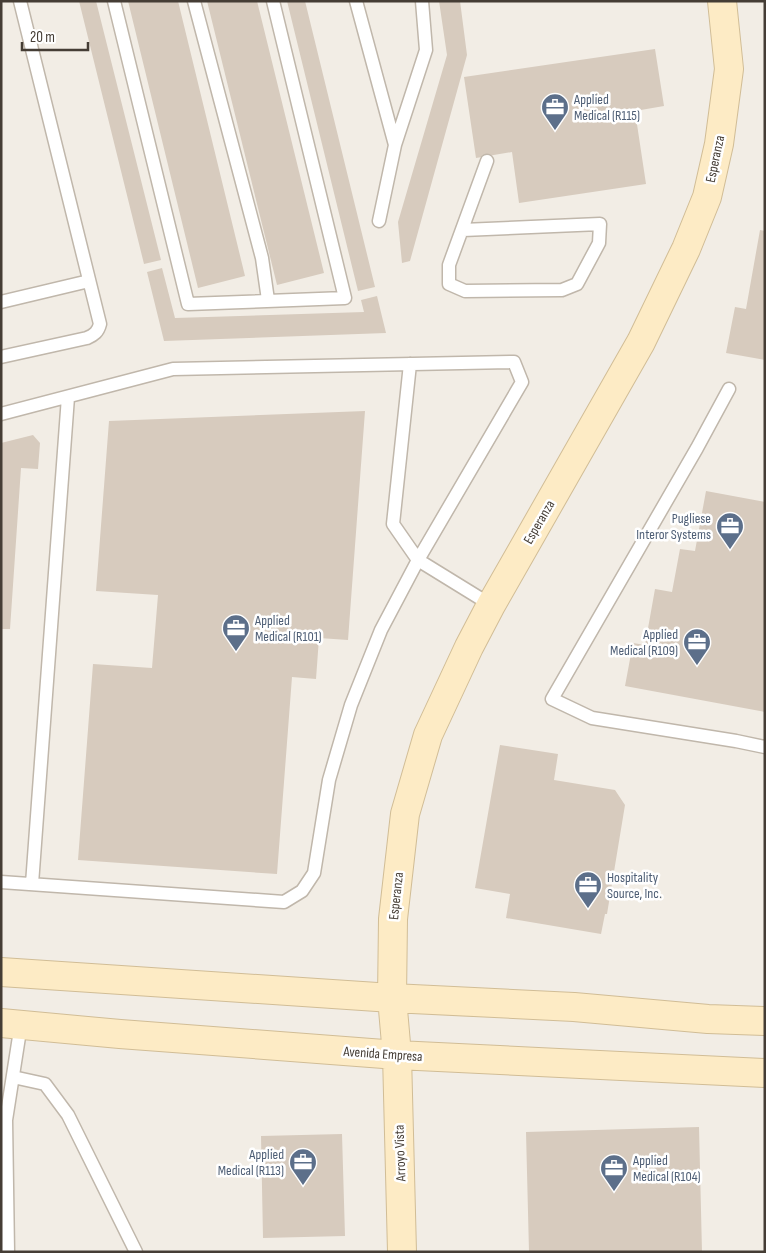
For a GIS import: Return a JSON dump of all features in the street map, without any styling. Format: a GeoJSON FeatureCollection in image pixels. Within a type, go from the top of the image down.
{"type":"FeatureCollection","features":[{"type":"Feature","properties":{"kind":"main road","name":"Esperanza"},"geometry":{"type":"LineString","coordinates":[[397,1055],[392,998],[393,919],[405,814],[428,735],[491,605],[641,342],[686,249],[707,197],[719,144],[729,69],[722,1]]}},
{"type":"Feature","properties":{"kind":"main road"},"geometry":{"type":"LineString","coordinates":[[1,972],[392,998],[574,1007],[708,1019],[765,1021]]}},
{"type":"Feature","properties":{"kind":"main road","name":"Avenida Empresa"},"geometry":{"type":"LineString","coordinates":[[11,1024],[397,1055],[765,1073]]}},
{"type":"Feature","properties":{"kind":"main road","name":"Arroyo Vista"},"geometry":{"type":"LineString","coordinates":[[397,1055],[402,1252]]}},
{"type":"Feature","properties":{"kind":"lane"},"geometry":{"type":"LineString","coordinates":[[1,357],[87,338],[95,334],[100,324],[20,1]]}},
{"type":"Feature","properties":{"kind":"lane"},"geometry":{"type":"LineString","coordinates":[[114,1],[188,304],[345,298],[273,1]]}},
{"type":"Feature","properties":{"kind":"lane"},"geometry":{"type":"LineString","coordinates":[[194,1],[262,258],[268,300]]}},
{"type":"Feature","properties":{"kind":"lane"},"geometry":{"type":"LineString","coordinates":[[356,1],[394,144]]}},
{"type":"Feature","properties":{"kind":"lane"},"geometry":{"type":"LineString","coordinates":[[379,221],[394,144],[426,50],[422,1]]}},
{"type":"Feature","properties":{"kind":"lane"},"geometry":{"type":"LineString","coordinates":[[463,230],[600,224],[599,243],[576,284],[562,290],[465,291],[450,284],[449,265],[488,161]]}},
{"type":"Feature","properties":{"kind":"lane"},"geometry":{"type":"LineString","coordinates":[[1,302],[89,281]]}},
{"type":"Feature","properties":{"kind":"lane"},"geometry":{"type":"LineString","coordinates":[[1,414],[173,369],[514,362],[522,382],[418,560],[381,630],[351,705],[329,780],[314,873],[302,891],[284,902],[1,882]]}},
{"type":"Feature","properties":{"kind":"lane"},"geometry":{"type":"LineString","coordinates":[[410,364],[394,524],[418,560],[491,605]]}},
{"type":"Feature","properties":{"kind":"lane"},"geometry":{"type":"LineString","coordinates":[[729,389],[693,456],[552,698],[592,718],[765,747]]}},
{"type":"Feature","properties":{"kind":"lane"},"geometry":{"type":"LineString","coordinates":[[32,884],[68,397]]}},
{"type":"Feature","properties":{"kind":"lane"},"geometry":{"type":"LineString","coordinates":[[8,1252],[4,1120],[13,1077],[11,1024]]}},
{"type":"Feature","properties":{"kind":"lane"},"geometry":{"type":"LineString","coordinates":[[13,1077],[45,1084],[68,1115],[136,1252]]}},
{"type":"Feature","properties":{"kind":"building"},"geometry":{"type":"Polygon","coordinates":[[[79,1],[96,1],[161,260],[144,264],[79,1]]]}},
{"type":"Feature","properties":{"kind":"building"},"geometry":{"type":"Polygon","coordinates":[[[128,1],[178,1],[245,276],[198,288],[128,1]]]}},
{"type":"Feature","properties":{"kind":"building"},"geometry":{"type":"Polygon","coordinates":[[[207,1],[257,1],[324,273],[277,285],[207,1]]]}},
{"type":"Feature","properties":{"kind":"building"},"geometry":{"type":"Polygon","coordinates":[[[287,1],[305,1],[375,287],[358,291],[287,1]]]}},
{"type":"Feature","properties":{"kind":"building"},"geometry":{"type":"Polygon","coordinates":[[[439,1],[460,1],[467,55],[410,261],[402,263],[398,222],[447,55],[439,1]]]}},
{"type":"Feature","properties":{"kind":"building","name":"Applied Medical (R115)"},"geometry":{"type":"Polygon","coordinates":[[[655,49],[664,106],[635,111],[646,184],[519,203],[512,152],[476,158],[464,77],[655,49]]]}},
{"type":"Feature","properties":{"kind":"building"},"geometry":{"type":"Polygon","coordinates":[[[760,230],[765,231],[765,360],[726,353],[735,307],[746,309],[760,230]]]}},
{"type":"Feature","properties":{"kind":"building"},"geometry":{"type":"Polygon","coordinates":[[[162,268],[175,318],[364,312],[361,300],[377,296],[386,333],[164,341],[147,272],[162,268]]]}},
{"type":"Feature","properties":{"kind":"building","name":"Applied Medical (R101)"},"geometry":{"type":"Polygon","coordinates":[[[365,411],[348,640],[319,638],[316,679],[292,677],[277,874],[78,860],[93,664],[152,668],[158,595],[96,591],[109,421],[365,411]]]}},
{"type":"Feature","properties":{"kind":"building"},"geometry":{"type":"Polygon","coordinates":[[[33,435],[40,443],[38,469],[21,468],[10,629],[1,629],[1,443],[33,435]]]}},
{"type":"Feature","properties":{"kind":"building","name":"Applied Medical (R109)"},"geometry":{"type":"Polygon","coordinates":[[[706,491],[765,502],[765,712],[625,686],[633,643],[645,645],[655,589],[672,592],[680,549],[695,551],[706,491]]]}},
{"type":"Feature","properties":{"kind":"building"},"geometry":{"type":"Polygon","coordinates":[[[500,745],[558,754],[554,780],[615,790],[625,805],[607,914],[605,914],[601,934],[506,918],[510,894],[475,888],[500,745]]]}},
{"type":"Feature","properties":{"kind":"building","name":"Applied Medical (R104)"},"geometry":{"type":"Polygon","coordinates":[[[699,1127],[702,1252],[529,1252],[526,1132],[699,1127]]]}},
{"type":"Feature","properties":{"kind":"building","name":"Applied Medical (R113)"},"geometry":{"type":"Polygon","coordinates":[[[342,1134],[345,1236],[263,1238],[261,1136],[342,1134]]]}},
{"type":"Feature","properties":{"kind":"place","name":"Applied Medical (R115)"},"geometry":{"type":"Point","coordinates":[555,131]}},
{"type":"Feature","properties":{"kind":"place","name":"Pugliese Interor Systems"},"geometry":{"type":"Point","coordinates":[730,550]}},
{"type":"Feature","properties":{"kind":"place","name":"Applied Medical (R101)"},"geometry":{"type":"Point","coordinates":[236,652]}},
{"type":"Feature","properties":{"kind":"place","name":"Applied Medical (R109)"},"geometry":{"type":"Point","coordinates":[697,666]}},
{"type":"Feature","properties":{"kind":"place","name":"Hospitality Source, Inc."},"geometry":{"type":"Point","coordinates":[588,909]}},
{"type":"Feature","properties":{"kind":"place","name":"Applied Medical (R113)"},"geometry":{"type":"Point","coordinates":[303,1186]}},
{"type":"Feature","properties":{"kind":"place","name":"Applied Medical (R104)"},"geometry":{"type":"Point","coordinates":[614,1192]}}]}
